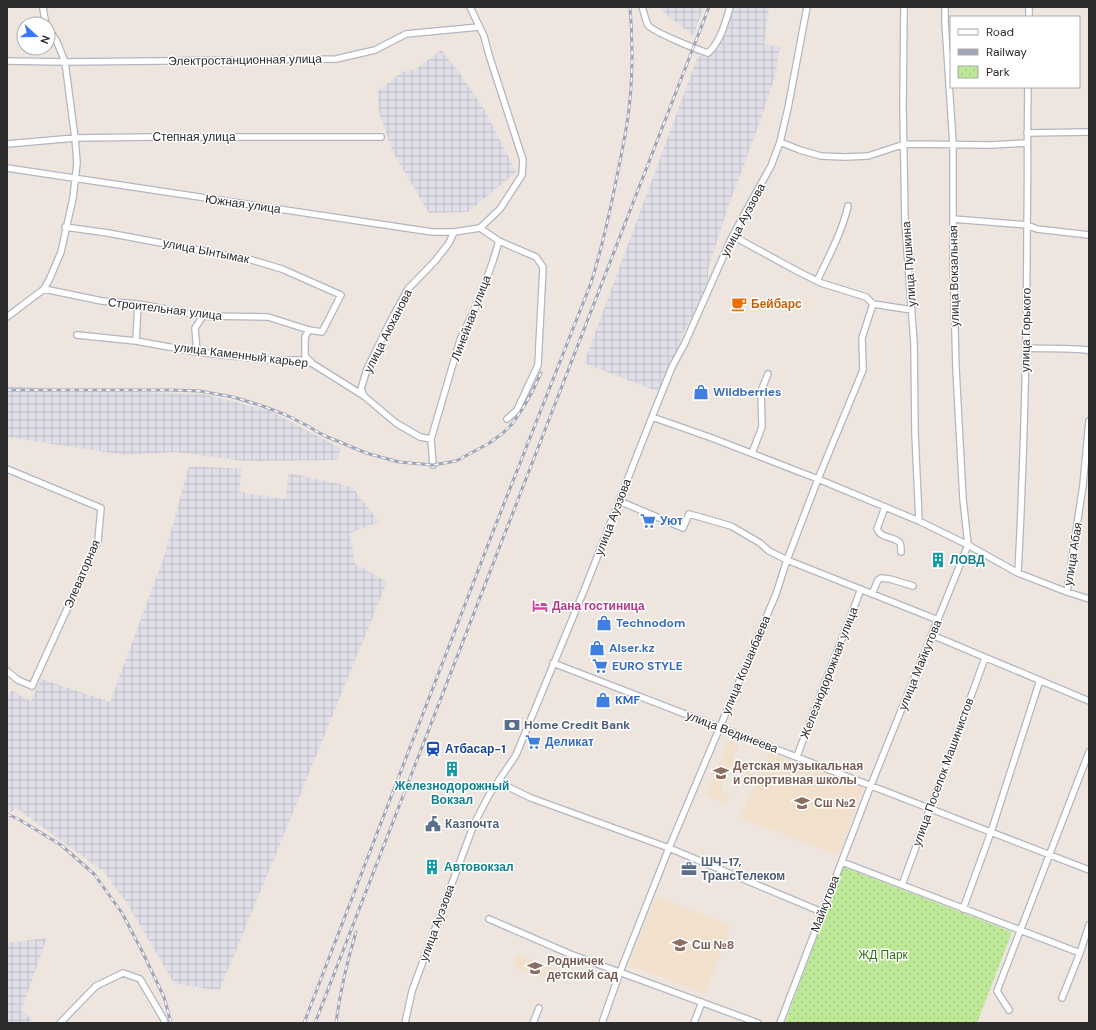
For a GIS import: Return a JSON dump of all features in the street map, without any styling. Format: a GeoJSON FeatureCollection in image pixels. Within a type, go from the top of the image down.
{"type":"FeatureCollection","features":[{"type":"Feature","properties":{"kind":"street"},"geometry":{"type":"LineString","coordinates":[[470,7],[484,36],[488,55],[523,160],[522,175],[500,209],[480,228],[499,241],[536,257],[543,267],[538,365],[517,410],[507,419]]}},
{"type":"Feature","properties":{"kind":"street"},"geometry":{"type":"LineString","coordinates":[[642,7],[648,25],[657,32],[708,53],[714,48],[720,37],[730,7]]}},
{"type":"Feature","properties":{"kind":"street","name":"улица Ауэзова"},"geometry":{"type":"LineString","coordinates":[[406,1023],[412,991],[474,824],[489,795],[516,755],[585,588],[672,367],[685,343],[733,236],[771,166],[780,142],[788,108],[807,7]]}},
{"type":"Feature","properties":{"kind":"street","name":"улица Пушкина"},"geometry":{"type":"LineString","coordinates":[[904,7],[903,106],[905,224],[914,343],[915,433],[919,521]]}},
{"type":"Feature","properties":{"kind":"street","name":"улица Вокзальная"},"geometry":{"type":"LineString","coordinates":[[945,7],[953,144],[953,254],[956,369],[963,499],[968,545]]}},
{"type":"Feature","properties":{"kind":"street","name":"Электростанционная улица"},"geometry":{"type":"LineString","coordinates":[[7,61],[65,62],[336,59],[375,50],[406,34],[479,27]]}},
{"type":"Feature","properties":{"kind":"street"},"geometry":{"type":"LineString","coordinates":[[7,316],[44,289],[61,252],[73,198],[77,163],[75,138],[65,62],[56,40]]}},
{"type":"Feature","properties":{"kind":"street","name":"улица Горького"},"geometry":{"type":"LineString","coordinates":[[1018,574],[1026,348],[1028,88]]}},
{"type":"Feature","properties":{"kind":"street"},"geometry":{"type":"LineString","coordinates":[[1027,132],[1089,132]]}},
{"type":"Feature","properties":{"kind":"street","name":"Степная улица"},"geometry":{"type":"LineString","coordinates":[[7,144],[75,138],[381,137]]}},
{"type":"Feature","properties":{"kind":"street"},"geometry":{"type":"LineString","coordinates":[[780,142],[821,156],[845,157],[868,156],[904,144],[990,145],[1027,143]]}},
{"type":"Feature","properties":{"kind":"street","name":"Южная улица"},"geometry":{"type":"LineString","coordinates":[[7,168],[432,232],[454,232],[480,228]]}},
{"type":"Feature","properties":{"kind":"street"},"geometry":{"type":"LineString","coordinates":[[817,281],[845,219],[848,206]]}},
{"type":"Feature","properties":{"kind":"street"},"geometry":{"type":"LineString","coordinates":[[953,219],[1027,225],[1037,228],[1089,235]]}},
{"type":"Feature","properties":{"kind":"street","name":"улица Ынтымак"},"geometry":{"type":"LineString","coordinates":[[66,228],[108,233],[252,260],[282,269],[341,295],[322,332],[309,330]]}},
{"type":"Feature","properties":{"kind":"street","name":"улица Аюханова"},"geometry":{"type":"LineString","coordinates":[[364,396],[361,389],[367,369],[408,289],[435,261],[449,243],[454,232]]}},
{"type":"Feature","properties":{"kind":"street"},"geometry":{"type":"LineString","coordinates":[[733,236],[817,281],[866,297],[873,304],[912,310]]}},
{"type":"Feature","properties":{"kind":"street","name":"Линейная улица"},"geometry":{"type":"LineString","coordinates":[[433,465],[431,439],[460,340],[478,302],[499,241]]}},
{"type":"Feature","properties":{"kind":"street","name":"Строительная улица"},"geometry":{"type":"LineString","coordinates":[[44,289],[102,301],[138,304],[203,316],[268,317],[309,330]]}},
{"type":"Feature","properties":{"kind":"street"},"geometry":{"type":"LineString","coordinates":[[136,341],[138,304]]}},
{"type":"Feature","properties":{"kind":"street","name":"улица Кошанбаева"},"geometry":{"type":"LineString","coordinates":[[602,1023],[620,972],[669,848],[776,594],[787,560],[818,479],[863,370],[862,338],[873,304]]}},
{"type":"Feature","properties":{"kind":"street"},"geometry":{"type":"LineString","coordinates":[[197,352],[195,328],[203,316]]}},
{"type":"Feature","properties":{"kind":"street"},"geometry":{"type":"LineString","coordinates":[[309,330],[305,337],[305,356],[313,364]]}},
{"type":"Feature","properties":{"kind":"street","name":"улица Каменный карьер"},"geometry":{"type":"LineString","coordinates":[[77,335],[136,341],[197,352],[270,360],[301,360],[313,364],[364,396],[396,423],[420,437],[431,439]]}},
{"type":"Feature","properties":{"kind":"street"},"geometry":{"type":"LineString","coordinates":[[1026,348],[1072,348],[1089,351]]}},
{"type":"Feature","properties":{"kind":"street"},"geometry":{"type":"LineString","coordinates":[[752,453],[762,426],[761,391],[768,374]]}},
{"type":"Feature","properties":{"kind":"street"},"geometry":{"type":"LineString","coordinates":[[652,417],[752,453],[919,521],[968,545],[1018,574],[1089,599]]}},
{"type":"Feature","properties":{"kind":"street","name":"улица Абая"},"geometry":{"type":"LineString","coordinates":[[1067,592],[1083,485],[1089,421]]}},
{"type":"Feature","properties":{"kind":"street","name":"Элеваторная"},"geometry":{"type":"LineString","coordinates":[[7,469],[101,508],[98,541],[32,686],[18,680],[7,671]]}},
{"type":"Feature","properties":{"kind":"street"},"geometry":{"type":"LineString","coordinates":[[619,502],[683,528],[689,514],[731,526],[760,543],[769,551],[787,560],[938,620]]}},
{"type":"Feature","properties":{"kind":"street"},"geometry":{"type":"LineString","coordinates":[[885,507],[878,531],[882,535],[899,542],[901,552]]}},
{"type":"Feature","properties":{"kind":"street","name":"улица Майкутова"},"geometry":{"type":"LineString","coordinates":[[871,785],[968,545]]}},
{"type":"Feature","properties":{"kind":"street"},"geometry":{"type":"LineString","coordinates":[[872,594],[880,578],[890,578],[913,586]]}},
{"type":"Feature","properties":{"kind":"street","name":"Железнодорожная улица"},"geometry":{"type":"LineString","coordinates":[[797,756],[861,589]]}},
{"type":"Feature","properties":{"kind":"street"},"geometry":{"type":"LineString","coordinates":[[932,635],[1089,701]]}},
{"type":"Feature","properties":{"kind":"street","name":"улица Поселок Машинистов"},"geometry":{"type":"LineString","coordinates":[[902,885],[985,658]]}},
{"type":"Feature","properties":{"kind":"street","name":"улица Вединеева"},"geometry":{"type":"LineString","coordinates":[[553,663],[1089,870]]}},
{"type":"Feature","properties":{"kind":"street"},"geometry":{"type":"LineString","coordinates":[[963,909],[991,832],[1040,680]]}},
{"type":"Feature","properties":{"kind":"street"},"geometry":{"type":"LineString","coordinates":[[1009,1010],[996,991],[1089,752]]}},
{"type":"Feature","properties":{"kind":"street"},"geometry":{"type":"LineString","coordinates":[[498,782],[531,798],[669,848],[822,912]]}},
{"type":"Feature","properties":{"kind":"street","name":"Майкутова"},"geometry":{"type":"LineString","coordinates":[[780,1023],[871,785]]}},
{"type":"Feature","properties":{"kind":"street"},"geometry":{"type":"LineString","coordinates":[[842,862],[1080,953]]}},
{"type":"Feature","properties":{"kind":"street"},"geometry":{"type":"LineString","coordinates":[[489,919],[570,954],[758,1023]]}},
{"type":"Feature","properties":{"kind":"street"},"geometry":{"type":"LineString","coordinates":[[1062,998],[1080,953],[1089,925]]}},
{"type":"Feature","properties":{"kind":"street"},"geometry":{"type":"LineString","coordinates":[[60,1023],[96,986],[123,973],[140,979],[163,1018],[164,1023]]}},
{"type":"Feature","properties":{"kind":"street"},"geometry":{"type":"LineString","coordinates":[[694,1023],[702,1002]]}},
{"type":"Feature","properties":{"kind":"street"},"geometry":{"type":"LineString","coordinates":[[533,1023],[539,1008]]}},
{"type":"Feature","properties":{"kind":"shaded area"},"geometry":{"type":"Polygon","coordinates":[[[660,7],[704,7],[693,36],[661,10],[660,7]]]}},
{"type":"Feature","properties":{"kind":"shaded area"},"geometry":{"type":"Polygon","coordinates":[[[734,7],[769,7],[764,44],[780,47],[775,76],[761,119],[727,210],[708,270],[708,281],[695,311],[684,331],[662,393],[584,363],[698,56],[711,56],[722,41],[734,7]]]}},
{"type":"Feature","properties":{"kind":"shaded area"},"geometry":{"type":"Polygon","coordinates":[[[441,50],[458,71],[484,109],[516,172],[468,212],[429,213],[394,154],[380,116],[377,92],[402,72],[416,69],[441,50]]]}},
{"type":"Feature","properties":{"kind":"shaded area"},"geometry":{"type":"Polygon","coordinates":[[[7,386],[69,390],[203,394],[270,411],[340,448],[338,460],[244,461],[176,452],[125,455],[7,437],[7,386]]]}},
{"type":"Feature","properties":{"kind":"shaded area"},"geometry":{"type":"Polygon","coordinates":[[[189,466],[242,469],[239,492],[285,499],[289,473],[352,487],[379,522],[350,533],[355,564],[387,582],[219,991],[174,983],[127,903],[103,871],[15,807],[12,812],[7,809],[7,697],[12,691],[31,701],[41,679],[110,702],[164,557],[189,466]]]}},
{"type":"Feature","properties":{"kind":"shaded area","name":"Детская музыкальная и спортивная школы"},"geometry":{"type":"Polygon","coordinates":[[[728,740],[739,744],[733,759],[755,768],[752,777],[730,768],[720,791],[729,795],[726,804],[706,796],[728,740]]]}},
{"type":"Feature","properties":{"kind":"shaded area","name":"Сш №2"},"geometry":{"type":"Polygon","coordinates":[[[769,752],[864,787],[838,855],[740,818],[769,752]]]}},
{"type":"Feature","properties":{"kind":"shaded area","name":"Сш №8"},"geometry":{"type":"Polygon","coordinates":[[[656,896],[731,926],[705,994],[629,965],[656,896]]]}},
{"type":"Feature","properties":{"kind":"shaded area"},"geometry":{"type":"Polygon","coordinates":[[[47,938],[21,1011],[32,1018],[29,1023],[7,1023],[7,943],[47,938]]]}},
{"type":"Feature","properties":{"kind":"shaded area","name":"Родничек детский сад"},"geometry":{"type":"Polygon","coordinates":[[[518,954],[557,970],[552,981],[513,966],[518,954]]]}},
{"type":"Feature","properties":{"kind":"green space","name":"ЖД Парк"},"geometry":{"type":"Polygon","coordinates":[[[843,867],[1012,932],[977,1023],[785,1023],[843,867]]]}},
{"type":"Feature","properties":{"kind":"railway"},"geometry":{"type":"LineString","coordinates":[[304,1023],[496,524],[591,283],[609,216],[628,117],[632,62],[630,7]]}},
{"type":"Feature","properties":{"kind":"railway"},"geometry":{"type":"LineString","coordinates":[[315,1023],[709,7]]}},
{"type":"Feature","properties":{"kind":"railway"},"geometry":{"type":"LineString","coordinates":[[7,390],[200,391],[233,397],[260,405],[286,415],[323,435],[366,453],[399,462],[433,465],[456,461],[488,444],[503,433],[513,423],[523,408],[541,373]]}},
{"type":"Feature","properties":{"kind":"railway"},"geometry":{"type":"LineString","coordinates":[[7,814],[20,820],[61,845],[94,874],[122,913],[142,951],[164,997],[171,1023]]}},
{"type":"Feature","properties":{"kind":"railway"},"geometry":{"type":"LineString","coordinates":[[336,1023],[344,977],[356,932]]}},
{"type":"Feature","properties":{"kind":"place","name":"Бейбарс"},"geometry":{"type":"Point","coordinates":[739,304]}},
{"type":"Feature","properties":{"kind":"place","name":"Wildberries"},"geometry":{"type":"Point","coordinates":[701,392]}},
{"type":"Feature","properties":{"kind":"place","name":"Уют"},"geometry":{"type":"Point","coordinates":[648,521]}},
{"type":"Feature","properties":{"kind":"place","name":"ЛОВД"},"geometry":{"type":"Point","coordinates":[938,560]}},
{"type":"Feature","properties":{"kind":"place","name":"Дана гостиница"},"geometry":{"type":"Point","coordinates":[540,606]}},
{"type":"Feature","properties":{"kind":"place","name":"Technodom"},"geometry":{"type":"Point","coordinates":[604,623]}},
{"type":"Feature","properties":{"kind":"place","name":"Alser.kz"},"geometry":{"type":"Point","coordinates":[597,648]}},
{"type":"Feature","properties":{"kind":"place","name":"EURO STYLE"},"geometry":{"type":"Point","coordinates":[600,666]}},
{"type":"Feature","properties":{"kind":"place","name":"KMF"},"geometry":{"type":"Point","coordinates":[603,700]}},
{"type":"Feature","properties":{"kind":"place","name":"Home Credit Bank"},"geometry":{"type":"Point","coordinates":[512,725]}},
{"type":"Feature","properties":{"kind":"place","name":"Деликат"},"geometry":{"type":"Point","coordinates":[533,742]}},
{"type":"Feature","properties":{"kind":"place","name":"Атбасар-1"},"geometry":{"type":"Point","coordinates":[433,749]}},
{"type":"Feature","properties":{"kind":"place","name":"Железнодорожный Вокзал"},"geometry":{"type":"Point","coordinates":[452,769]}},
{"type":"Feature","properties":{"kind":"place","name":"Детская музыкальная и спортивная школы"},"geometry":{"type":"Point","coordinates":[721,773]}},
{"type":"Feature","properties":{"kind":"place","name":"Сш №2"},"geometry":{"type":"Point","coordinates":[802,803]}},
{"type":"Feature","properties":{"kind":"place","name":"Казпочта"},"geometry":{"type":"Point","coordinates":[433,824]}},
{"type":"Feature","properties":{"kind":"place","name":"Автовокзал"},"geometry":{"type":"Point","coordinates":[432,867]}},
{"type":"Feature","properties":{"kind":"place","name":"ШЧ-17, ТрансТелеком"},"geometry":{"type":"Point","coordinates":[689,869]}},
{"type":"Feature","properties":{"kind":"place","name":"Сш №8"},"geometry":{"type":"Point","coordinates":[680,945]}},
{"type":"Feature","properties":{"kind":"place","name":"Родничек детский сад"},"geometry":{"type":"Point","coordinates":[535,968]}}]}
